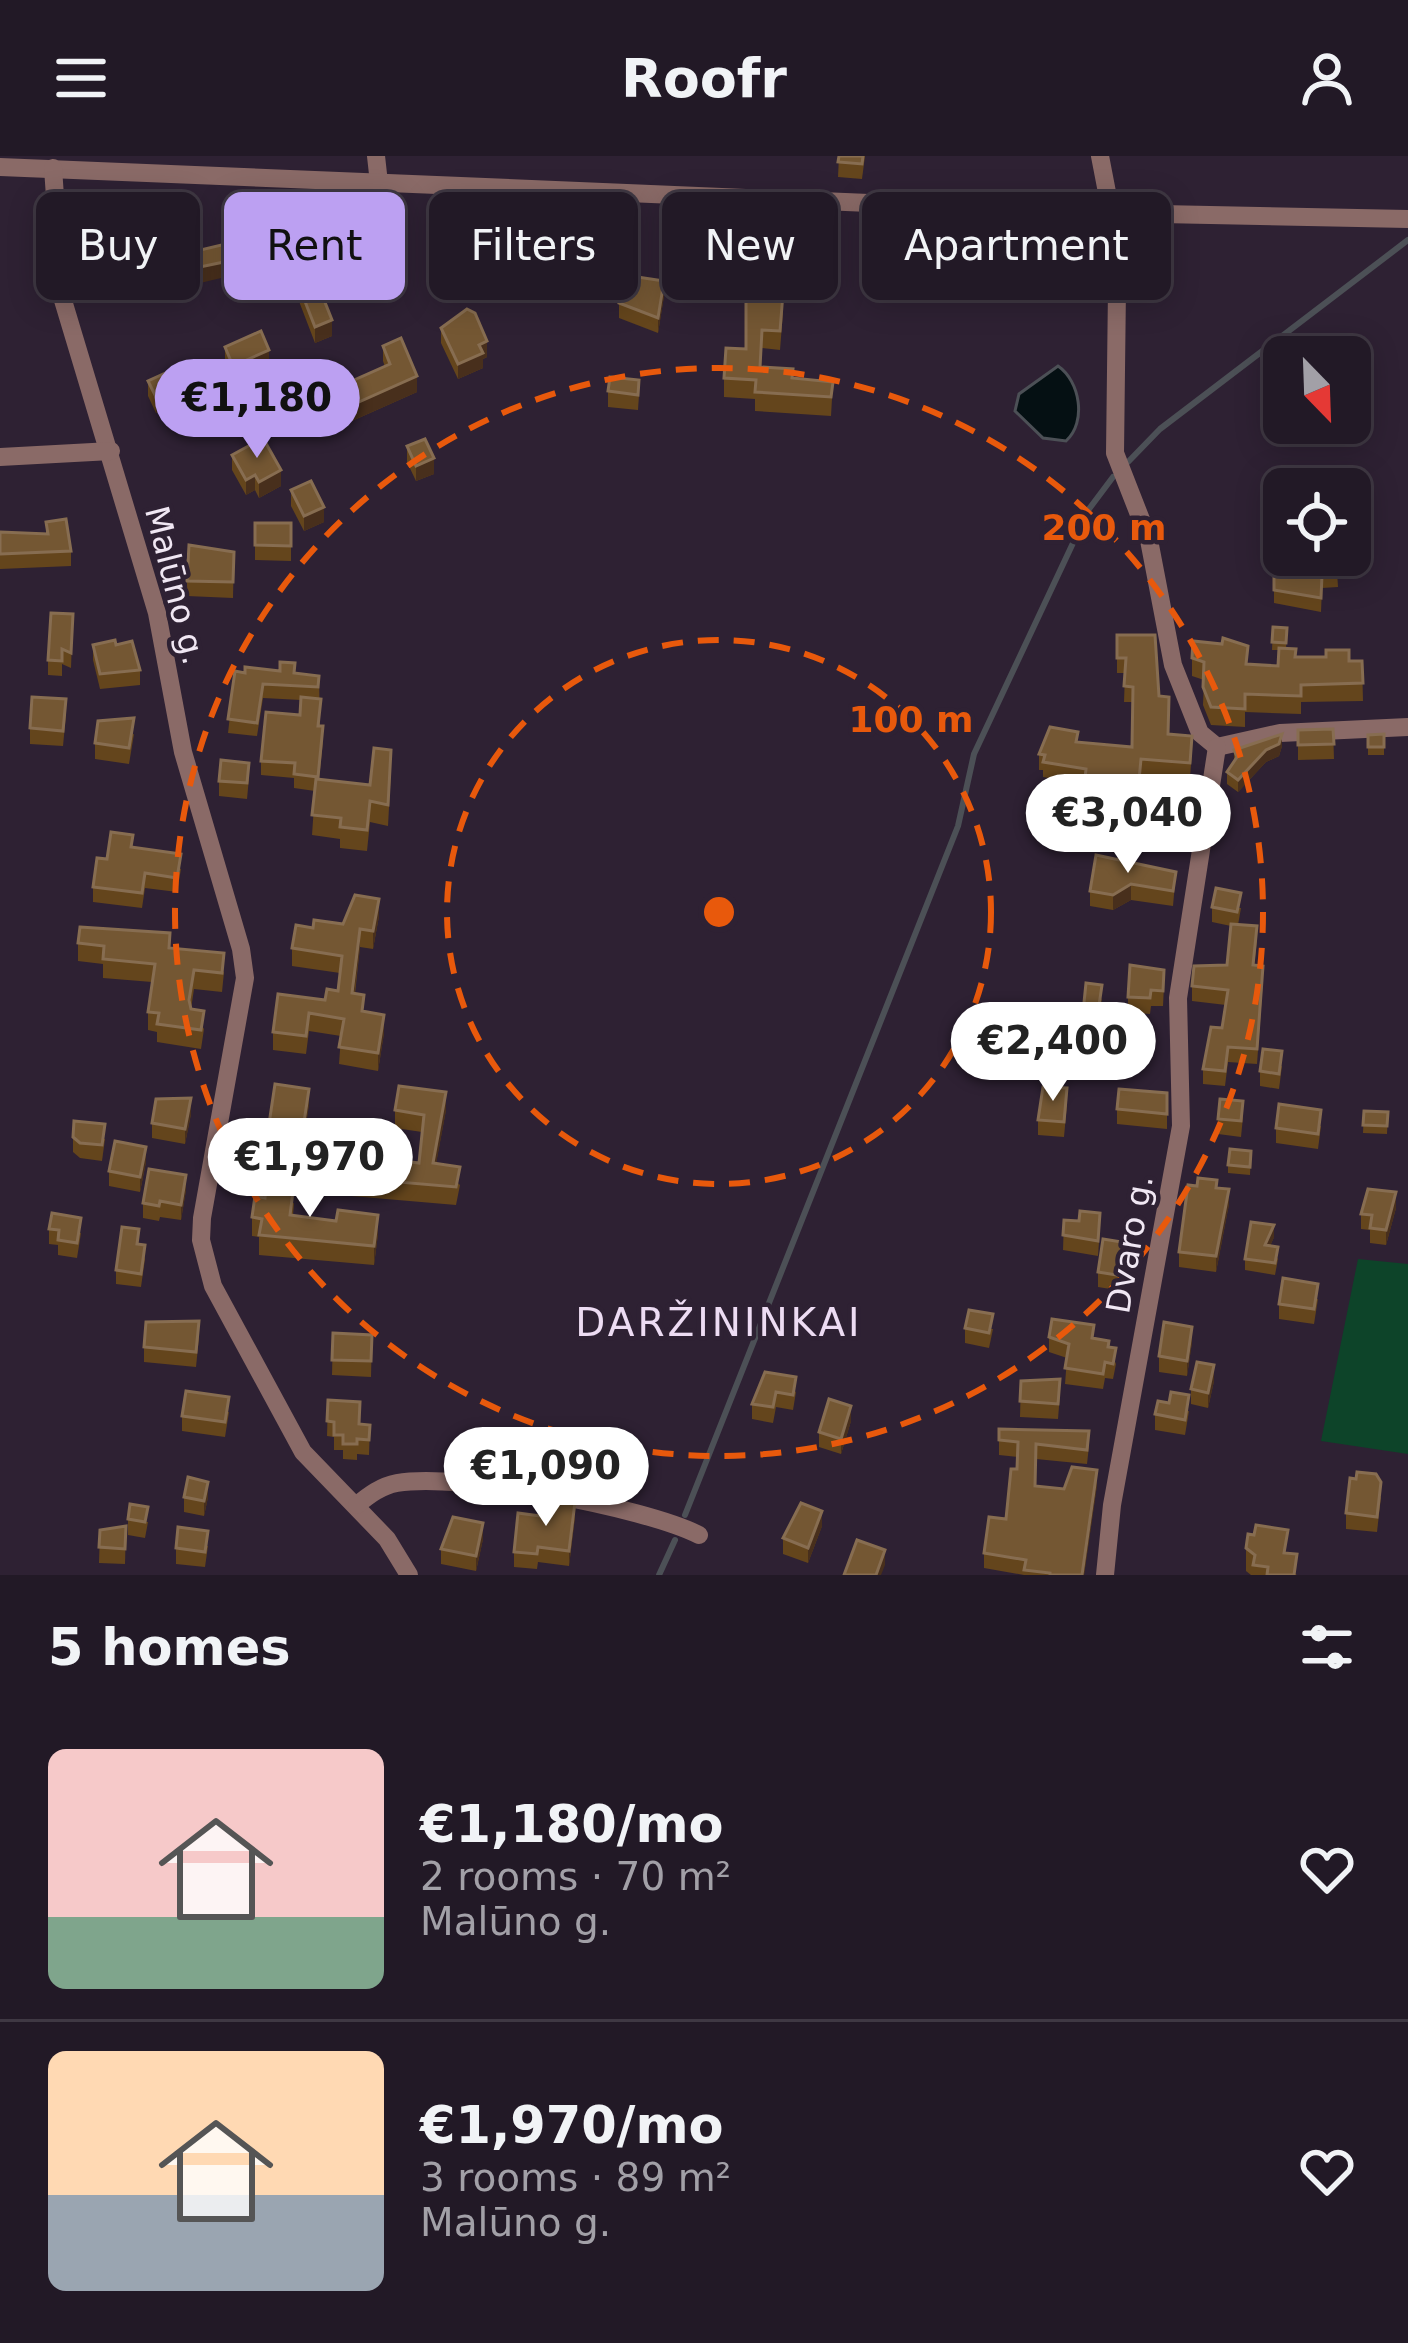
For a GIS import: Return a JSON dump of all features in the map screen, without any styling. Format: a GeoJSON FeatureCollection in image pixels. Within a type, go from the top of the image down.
{"type":"FeatureCollection","features":[{"type":"Feature","properties":{"kind":"street"},"geometry":{"type":"LineString","coordinates":[[376,156],[379,182]]}},
{"type":"Feature","properties":{"kind":"street"},"geometry":{"type":"LineString","coordinates":[[1100,156],[1108,192]]}},
{"type":"Feature","properties":{"kind":"street"},"geometry":{"type":"LineString","coordinates":[[0,167],[862,202]]}},
{"type":"Feature","properties":{"kind":"street","name":"Malūno g."},"geometry":{"type":"LineString","coordinates":[[53,168],[62,297],[157,613],[183,752],[230,904],[245,978],[202,1218],[204,1259],[213,1286],[303,1452],[387,1538],[409,1575]]}},
{"type":"Feature","properties":{"kind":"street"},"geometry":{"type":"LineString","coordinates":[[1171,214],[1408,219]]}},
{"type":"Feature","properties":{"kind":"street"},"geometry":{"type":"LineString","coordinates":[[1117,300],[1115,453],[1149,540],[1173,665],[1200,733],[1217,747],[1280,733],[1408,727]]}},
{"type":"Feature","properties":{"kind":"street"},"geometry":{"type":"LineString","coordinates":[[0,457],[111,452]]}},
{"type":"Feature","properties":{"kind":"street","name":"Dvaro g."},"geometry":{"type":"LineString","coordinates":[[1105,1575],[1112,1504],[1181,1126],[1178,998],[1217,747]]}},
{"type":"Feature","properties":{"kind":"street"},"geometry":{"type":"LineString","coordinates":[[357,1505],[402,1482],[445,1483],[656,1518],[699,1535]]}},
{"type":"Feature","properties":{"kind":"green space"},"geometry":{"type":"Polygon","coordinates":[[[1358,1259],[1408,1264],[1408,1454],[1321,1441],[1358,1259]]]}},
{"type":"Feature","properties":{"kind":"shaded area"},"geometry":{"type":"Polygon","coordinates":[[[1058,366],[1071,381],[1078,402],[1077,423],[1066,441],[1043,438],[1015,411],[1019,394],[1058,366]]]}},
{"type":"Feature","properties":{"kind":"building"},"geometry":{"type":"Polygon","coordinates":[[[839,156],[863,156],[862,164],[838,162],[839,156]]]}},
{"type":"Feature","properties":{"kind":"building"},"geometry":{"type":"Polygon","coordinates":[[[224,244],[224,262],[200,267],[200,250],[224,244]]]}},
{"type":"Feature","properties":{"kind":"building"},"geometry":{"type":"Polygon","coordinates":[[[638,277],[662,281],[658,318],[619,303],[638,300],[638,277]]]}},
{"type":"Feature","properties":{"kind":"building"},"geometry":{"type":"Polygon","coordinates":[[[304,300],[324,300],[332,320],[315,327],[304,300]]]}},
{"type":"Feature","properties":{"kind":"building"},"geometry":{"type":"Polygon","coordinates":[[[746,300],[782,300],[780,331],[762,330],[760,367],[793,369],[792,378],[833,382],[831,397],[755,392],[756,380],[724,378],[726,348],[746,349],[746,300]]]}},
{"type":"Feature","properties":{"kind":"building"},"geometry":{"type":"Polygon","coordinates":[[[467,309],[475,313],[487,341],[479,345],[483,353],[458,364],[441,328],[467,309]]]}},
{"type":"Feature","properties":{"kind":"building"},"geometry":{"type":"Polygon","coordinates":[[[261,331],[269,350],[233,366],[225,347],[261,331]]]}},
{"type":"Feature","properties":{"kind":"building"},"geometry":{"type":"Polygon","coordinates":[[[401,338],[417,376],[343,409],[334,389],[390,364],[383,346],[401,338]]]}},
{"type":"Feature","properties":{"kind":"building"},"geometry":{"type":"Polygon","coordinates":[[[181,366],[189,382],[156,397],[148,381],[181,366]]]}},
{"type":"Feature","properties":{"kind":"building"},"geometry":{"type":"Polygon","coordinates":[[[610,377],[639,380],[638,395],[608,391],[610,377]]]}},
{"type":"Feature","properties":{"kind":"building"},"geometry":{"type":"Polygon","coordinates":[[[263,438],[281,470],[259,482],[255,475],[246,480],[232,455],[263,438]]]}},
{"type":"Feature","properties":{"kind":"building"},"geometry":{"type":"Polygon","coordinates":[[[425,439],[434,458],[416,466],[407,446],[425,439]]]}},
{"type":"Feature","properties":{"kind":"building"},"geometry":{"type":"Polygon","coordinates":[[[311,481],[324,507],[304,516],[291,490],[311,481]]]}},
{"type":"Feature","properties":{"kind":"building"},"geometry":{"type":"Polygon","coordinates":[[[66,519],[71,551],[0,554],[0,532],[48,534],[46,522],[66,519]]]}},
{"type":"Feature","properties":{"kind":"building"},"geometry":{"type":"Polygon","coordinates":[[[255,523],[291,523],[291,546],[255,545],[255,523]]]}},
{"type":"Feature","properties":{"kind":"building"},"geometry":{"type":"Polygon","coordinates":[[[189,545],[234,552],[233,582],[187,581],[189,545]]]}},
{"type":"Feature","properties":{"kind":"building"},"geometry":{"type":"Polygon","coordinates":[[[1274,576],[1322,576],[1321,598],[1274,590],[1274,576]]]}},
{"type":"Feature","properties":{"kind":"building"},"geometry":{"type":"Polygon","coordinates":[[[51,613],[73,614],[71,653],[62,649],[62,661],[48,660],[51,613]]]}},
{"type":"Feature","properties":{"kind":"building"},"geometry":{"type":"Polygon","coordinates":[[[1273,627],[1287,628],[1286,643],[1272,642],[1273,627]]]}},
{"type":"Feature","properties":{"kind":"building"},"geometry":{"type":"Polygon","coordinates":[[[1117,635],[1155,635],[1159,696],[1169,697],[1168,734],[1192,736],[1190,763],[1141,759],[1137,801],[1083,797],[1086,769],[1043,762],[1045,755],[1039,754],[1050,727],[1078,732],[1076,742],[1132,747],[1133,687],[1124,686],[1126,658],[1117,658],[1117,635]]]}},
{"type":"Feature","properties":{"kind":"building"},"geometry":{"type":"Polygon","coordinates":[[[1223,638],[1248,646],[1246,664],[1278,666],[1279,648],[1296,649],[1295,657],[1326,657],[1326,650],[1349,650],[1349,661],[1362,661],[1363,683],[1301,685],[1301,696],[1245,694],[1245,709],[1211,707],[1203,687],[1204,662],[1192,658],[1193,641],[1222,644],[1223,638]]]}},
{"type":"Feature","properties":{"kind":"building"},"geometry":{"type":"Polygon","coordinates":[[[115,640],[116,645],[132,641],[140,670],[100,674],[93,645],[115,640]]]}},
{"type":"Feature","properties":{"kind":"building"},"geometry":{"type":"Polygon","coordinates":[[[280,662],[295,663],[294,673],[319,676],[318,687],[263,684],[257,723],[228,719],[235,671],[245,673],[245,667],[280,671],[280,662]]]}},
{"type":"Feature","properties":{"kind":"building"},"geometry":{"type":"Polygon","coordinates":[[[32,697],[66,699],[63,731],[30,728],[32,697]]]}},
{"type":"Feature","properties":{"kind":"building"},"geometry":{"type":"Polygon","coordinates":[[[301,697],[321,699],[318,777],[294,774],[295,763],[261,761],[266,712],[300,715],[301,697]]]}},
{"type":"Feature","properties":{"kind":"building"},"geometry":{"type":"Polygon","coordinates":[[[134,718],[129,748],[95,743],[98,721],[134,718]]]}},
{"type":"Feature","properties":{"kind":"building"},"geometry":{"type":"Polygon","coordinates":[[[1333,729],[1334,744],[1298,745],[1298,730],[1333,729]]]}},
{"type":"Feature","properties":{"kind":"building"},"geometry":{"type":"Polygon","coordinates":[[[1282,734],[1279,744],[1266,750],[1238,780],[1227,772],[1237,757],[1234,750],[1282,734]]]}},
{"type":"Feature","properties":{"kind":"building"},"geometry":{"type":"Polygon","coordinates":[[[1384,734],[1384,747],[1368,747],[1368,735],[1384,734]]]}},
{"type":"Feature","properties":{"kind":"building"},"geometry":{"type":"Polygon","coordinates":[[[374,748],[391,750],[388,805],[370,801],[367,830],[340,827],[341,818],[312,815],[316,779],[370,785],[374,748]]]}},
{"type":"Feature","properties":{"kind":"building"},"geometry":{"type":"Polygon","coordinates":[[[221,760],[249,763],[247,783],[219,781],[221,760]]]}},
{"type":"Feature","properties":{"kind":"building"},"geometry":{"type":"Polygon","coordinates":[[[1130,815],[1158,819],[1156,833],[1128,830],[1130,815]]]}},
{"type":"Feature","properties":{"kind":"building"},"geometry":{"type":"Polygon","coordinates":[[[111,832],[133,835],[131,847],[181,854],[177,878],[145,873],[142,893],[93,887],[97,858],[107,859],[111,832]]]}},
{"type":"Feature","properties":{"kind":"building"},"geometry":{"type":"Polygon","coordinates":[[[1096,855],[1176,872],[1173,891],[1131,884],[1113,895],[1090,891],[1096,855]]]}},
{"type":"Feature","properties":{"kind":"building"},"geometry":{"type":"Polygon","coordinates":[[[1216,888],[1241,893],[1237,912],[1212,907],[1216,888]]]}},
{"type":"Feature","properties":{"kind":"building"},"geometry":{"type":"Polygon","coordinates":[[[355,895],[379,899],[373,931],[360,929],[352,993],[364,995],[362,1011],[384,1015],[378,1053],[339,1047],[344,1019],[309,1013],[306,1036],[273,1032],[278,994],[325,1000],[327,989],[338,991],[342,956],[292,948],[296,925],[313,928],[314,920],[343,924],[355,895]]]}},
{"type":"Feature","properties":{"kind":"building"},"geometry":{"type":"Polygon","coordinates":[[[1231,924],[1257,926],[1253,965],[1263,966],[1257,1049],[1228,1047],[1225,1071],[1203,1069],[1211,1027],[1222,1028],[1228,990],[1192,986],[1194,966],[1227,965],[1231,924]]]}},
{"type":"Feature","properties":{"kind":"building"},"geometry":{"type":"Polygon","coordinates":[[[80,927],[170,933],[169,948],[224,953],[222,973],[194,970],[189,1000],[191,1009],[204,1011],[201,1030],[157,1024],[159,1013],[148,1012],[155,964],[103,959],[104,946],[78,943],[80,927]]]}},
{"type":"Feature","properties":{"kind":"building"},"geometry":{"type":"Polygon","coordinates":[[[1130,965],[1164,970],[1163,991],[1151,990],[1150,998],[1128,997],[1130,965]]]}},
{"type":"Feature","properties":{"kind":"building"},"geometry":{"type":"Polygon","coordinates":[[[1086,983],[1102,985],[1097,1019],[1115,1021],[1113,1036],[1081,1032],[1086,983]]]}},
{"type":"Feature","properties":{"kind":"building"},"geometry":{"type":"Polygon","coordinates":[[[1263,1049],[1282,1051],[1279,1074],[1260,1071],[1263,1049]]]}},
{"type":"Feature","properties":{"kind":"building"},"geometry":{"type":"Polygon","coordinates":[[[275,1084],[309,1089],[303,1129],[269,1124],[275,1084]]]}},
{"type":"Feature","properties":{"kind":"building"},"geometry":{"type":"Polygon","coordinates":[[[399,1086],[446,1092],[433,1163],[460,1167],[456,1187],[351,1178],[354,1155],[419,1163],[424,1115],[395,1110],[399,1086]]]}},
{"type":"Feature","properties":{"kind":"building"},"geometry":{"type":"Polygon","coordinates":[[[1043,1087],[1067,1088],[1064,1122],[1038,1120],[1043,1087]]]}},
{"type":"Feature","properties":{"kind":"building"},"geometry":{"type":"Polygon","coordinates":[[[1119,1089],[1167,1093],[1167,1114],[1117,1109],[1119,1089]]]}},
{"type":"Feature","properties":{"kind":"building"},"geometry":{"type":"Polygon","coordinates":[[[191,1098],[185,1129],[152,1123],[156,1099],[191,1098]]]}},
{"type":"Feature","properties":{"kind":"building"},"geometry":{"type":"Polygon","coordinates":[[[1220,1099],[1243,1101],[1241,1121],[1218,1119],[1220,1099]]]}},
{"type":"Feature","properties":{"kind":"building"},"geometry":{"type":"Polygon","coordinates":[[[1279,1104],[1321,1110],[1318,1134],[1276,1128],[1279,1104]]]}},
{"type":"Feature","properties":{"kind":"building"},"geometry":{"type":"Polygon","coordinates":[[[1364,1111],[1388,1112],[1387,1126],[1363,1125],[1364,1111]]]}},
{"type":"Feature","properties":{"kind":"building"},"geometry":{"type":"Polygon","coordinates":[[[74,1121],[105,1124],[102,1145],[80,1143],[73,1137],[74,1121]]]}},
{"type":"Feature","properties":{"kind":"building"},"geometry":{"type":"Polygon","coordinates":[[[115,1141],[146,1147],[140,1177],[109,1171],[115,1141]]]}},
{"type":"Feature","properties":{"kind":"building"},"geometry":{"type":"Polygon","coordinates":[[[1230,1149],[1251,1151],[1250,1167],[1228,1165],[1230,1149]]]}},
{"type":"Feature","properties":{"kind":"building"},"geometry":{"type":"Polygon","coordinates":[[[149,1169],[186,1175],[181,1205],[143,1203],[149,1169]]]}},
{"type":"Feature","properties":{"kind":"building"},"geometry":{"type":"Polygon","coordinates":[[[1198,1178],[1217,1180],[1216,1188],[1229,1189],[1216,1256],[1179,1252],[1188,1185],[1197,1186],[1198,1178]]]}},
{"type":"Feature","properties":{"kind":"building"},"geometry":{"type":"Polygon","coordinates":[[[267,1180],[294,1184],[290,1215],[336,1221],[338,1210],[378,1215],[374,1246],[259,1235],[262,1219],[252,1217],[255,1196],[265,1198],[267,1180]]]}},
{"type":"Feature","properties":{"kind":"building"},"geometry":{"type":"Polygon","coordinates":[[[1368,1189],[1396,1192],[1386,1230],[1370,1228],[1372,1215],[1361,1214],[1368,1189]]]}},
{"type":"Feature","properties":{"kind":"building"},"geometry":{"type":"Polygon","coordinates":[[[1080,1211],[1100,1213],[1098,1241],[1063,1235],[1064,1220],[1079,1221],[1080,1211]]]}},
{"type":"Feature","properties":{"kind":"building"},"geometry":{"type":"Polygon","coordinates":[[[52,1213],[81,1218],[77,1243],[58,1240],[59,1230],[49,1229],[52,1213]]]}},
{"type":"Feature","properties":{"kind":"building"},"geometry":{"type":"Polygon","coordinates":[[[1251,1222],[1274,1225],[1265,1245],[1278,1247],[1275,1263],[1245,1259],[1251,1222]]]}},
{"type":"Feature","properties":{"kind":"building"},"geometry":{"type":"Polygon","coordinates":[[[122,1227],[139,1229],[137,1244],[145,1245],[141,1274],[116,1270],[122,1227]]]}},
{"type":"Feature","properties":{"kind":"building"},"geometry":{"type":"Polygon","coordinates":[[[1103,1239],[1128,1243],[1129,1277],[1098,1272],[1103,1239]]]}},
{"type":"Feature","properties":{"kind":"building"},"geometry":{"type":"Polygon","coordinates":[[[1283,1278],[1318,1284],[1314,1309],[1279,1304],[1283,1278]]]}},
{"type":"Feature","properties":{"kind":"building"},"geometry":{"type":"Polygon","coordinates":[[[969,1310],[993,1314],[989,1333],[965,1328],[969,1310]]]}},
{"type":"Feature","properties":{"kind":"building"},"geometry":{"type":"Polygon","coordinates":[[[1052,1319],[1094,1325],[1092,1338],[1109,1341],[1108,1347],[1116,1348],[1113,1364],[1105,1362],[1103,1374],[1065,1368],[1069,1344],[1049,1337],[1052,1319]]]}},
{"type":"Feature","properties":{"kind":"building"},"geometry":{"type":"Polygon","coordinates":[[[199,1321],[196,1352],[144,1347],[146,1322],[199,1321]]]}},
{"type":"Feature","properties":{"kind":"building"},"geometry":{"type":"Polygon","coordinates":[[[1164,1322],[1192,1327],[1187,1361],[1159,1356],[1164,1322]]]}},
{"type":"Feature","properties":{"kind":"building"},"geometry":{"type":"Polygon","coordinates":[[[333,1333],[372,1335],[371,1361],[332,1360],[333,1333]]]}},
{"type":"Feature","properties":{"kind":"building"},"geometry":{"type":"Polygon","coordinates":[[[1197,1362],[1214,1365],[1208,1393],[1191,1389],[1197,1362]]]}},
{"type":"Feature","properties":{"kind":"building"},"geometry":{"type":"Polygon","coordinates":[[[765,1372],[796,1377],[793,1395],[776,1392],[773,1407],[752,1404],[765,1372]]]}},
{"type":"Feature","properties":{"kind":"building"},"geometry":{"type":"Polygon","coordinates":[[[1060,1379],[1058,1404],[1020,1401],[1021,1381],[1060,1379]]]}},
{"type":"Feature","properties":{"kind":"building"},"geometry":{"type":"Polygon","coordinates":[[[186,1391],[229,1397],[225,1422],[182,1416],[186,1391]]]}},
{"type":"Feature","properties":{"kind":"building"},"geometry":{"type":"Polygon","coordinates":[[[1171,1392],[1189,1395],[1185,1420],[1155,1414],[1158,1401],[1169,1403],[1171,1392]]]}},
{"type":"Feature","properties":{"kind":"building"},"geometry":{"type":"Polygon","coordinates":[[[829,1399],[851,1406],[841,1439],[819,1432],[829,1399]]]}},
{"type":"Feature","properties":{"kind":"building"},"geometry":{"type":"Polygon","coordinates":[[[328,1400],[360,1402],[359,1424],[370,1425],[369,1440],[343,1444],[343,1435],[334,1435],[334,1422],[327,1421],[328,1400]]]}},
{"type":"Feature","properties":{"kind":"building"},"geometry":{"type":"Polygon","coordinates":[[[999,1429],[1089,1431],[1087,1450],[1036,1444],[1035,1486],[1064,1489],[1072,1467],[1097,1470],[1082,1575],[1024,1570],[1026,1560],[984,1553],[989,1517],[1006,1519],[1011,1469],[1017,1469],[1018,1442],[999,1440],[999,1429]]]}},
{"type":"Feature","properties":{"kind":"building"},"geometry":{"type":"Polygon","coordinates":[[[1357,1472],[1376,1474],[1381,1482],[1377,1517],[1346,1513],[1350,1478],[1356,1479],[1357,1472]]]}},
{"type":"Feature","properties":{"kind":"building"},"geometry":{"type":"Polygon","coordinates":[[[188,1477],[208,1482],[204,1501],[184,1497],[188,1477]]]}},
{"type":"Feature","properties":{"kind":"building"},"geometry":{"type":"Polygon","coordinates":[[[550,1499],[575,1502],[569,1551],[538,1547],[537,1554],[514,1552],[518,1513],[548,1517],[550,1499]]]}},
{"type":"Feature","properties":{"kind":"building"},"geometry":{"type":"Polygon","coordinates":[[[801,1503],[822,1511],[808,1548],[783,1538],[801,1503]]]}},
{"type":"Feature","properties":{"kind":"building"},"geometry":{"type":"Polygon","coordinates":[[[130,1504],[148,1507],[145,1522],[128,1519],[130,1504]]]}},
{"type":"Feature","properties":{"kind":"building"},"geometry":{"type":"Polygon","coordinates":[[[453,1517],[483,1523],[476,1556],[441,1549],[453,1517]]]}},
{"type":"Feature","properties":{"kind":"building"},"geometry":{"type":"Polygon","coordinates":[[[1256,1525],[1288,1530],[1284,1553],[1297,1554],[1294,1575],[1267,1575],[1268,1567],[1253,1565],[1255,1555],[1246,1548],[1248,1534],[1254,1535],[1256,1525]]]}},
{"type":"Feature","properties":{"kind":"building"},"geometry":{"type":"Polygon","coordinates":[[[126,1526],[125,1549],[99,1547],[100,1530],[126,1526]]]}},
{"type":"Feature","properties":{"kind":"building"},"geometry":{"type":"Polygon","coordinates":[[[178,1527],[208,1531],[205,1552],[176,1548],[178,1527]]]}},
{"type":"Feature","properties":{"kind":"building"},"geometry":{"type":"Polygon","coordinates":[[[857,1540],[885,1550],[876,1575],[844,1575],[857,1540]]]}},
{"type":"Feature","properties":{"kind":"waterway"},"geometry":{"type":"LineString","coordinates":[[1128,462],[1160,429],[1408,240]]}},
{"type":"Feature","properties":{"kind":"waterway"},"geometry":{"type":"LineString","coordinates":[[685,1515],[958,826],[974,754],[1089,509],[1113,477]]}},
{"type":"Feature","properties":{"kind":"waterway"},"geometry":{"type":"LineString","coordinates":[[659,1575],[675,1540]]}},
{"type":"Feature","properties":{"kind":"district","name":"DARŽININKAI"},"geometry":{"type":"Point","coordinates":[719,1322]}}]}
